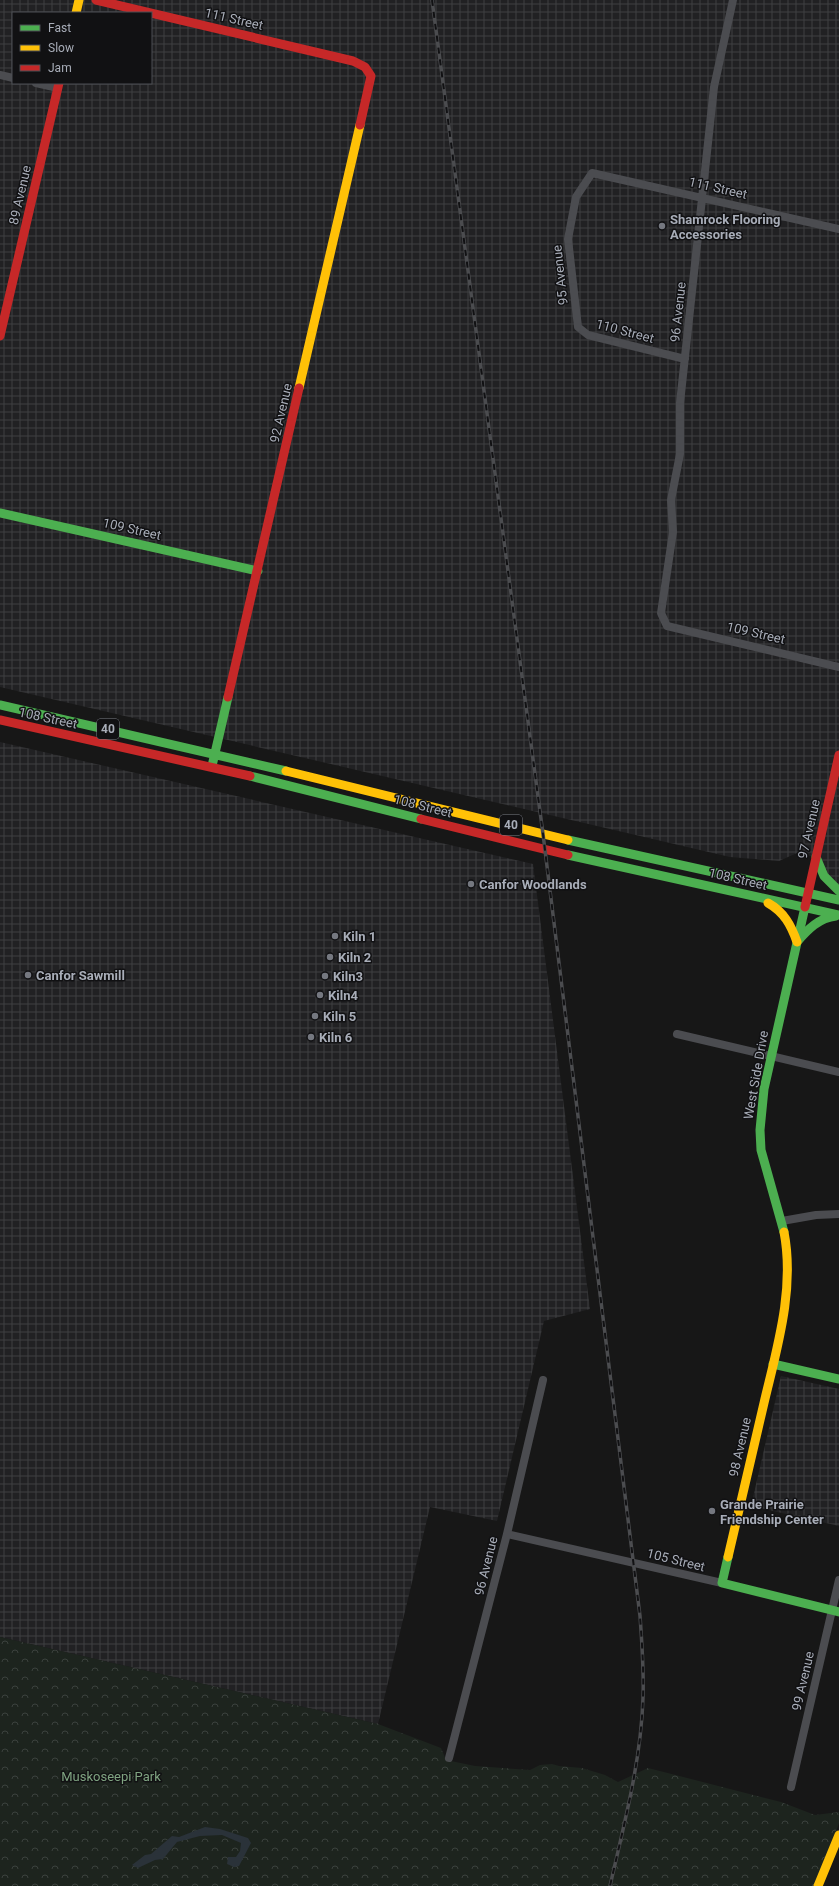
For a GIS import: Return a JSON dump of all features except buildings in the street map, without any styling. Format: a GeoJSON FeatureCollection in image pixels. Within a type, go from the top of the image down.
{"type":"FeatureCollection","features":[{"type":"Feature","properties":{"kind":"street"},"geometry":{"type":"LineString","coordinates":[[76,12],[79,0]]}},
{"type":"Feature","properties":{"kind":"street","name":"111 Street"},"geometry":{"type":"LineString","coordinates":[[96,0],[146,12]]}},
{"type":"Feature","properties":{"kind":"street","name":"96 Avenue"},"geometry":{"type":"LineString","coordinates":[[667,626],[661,613],[673,532],[671,500],[680,454],[680,403],[701,197],[714,87],[733,0]]}},
{"type":"Feature","properties":{"kind":"street","name":"111 Street"},"geometry":{"type":"LineString","coordinates":[[152,13],[352,61],[365,66]]}},
{"type":"Feature","properties":{"kind":"street","name":"92 Avenue"},"geometry":{"type":"LineString","coordinates":[[212,766],[370,82],[371,76],[365,66]]}},
{"type":"Feature","properties":{"kind":"street"},"geometry":{"type":"LineString","coordinates":[[0,75],[12,78]]}},
{"type":"Feature","properties":{"kind":"street"},"geometry":{"type":"LineString","coordinates":[[44,84],[59,86]]}},
{"type":"Feature","properties":{"kind":"street","name":"89 Avenue"},"geometry":{"type":"LineString","coordinates":[[0,336],[59,86]]}},
{"type":"Feature","properties":{"kind":"street","name":"111 Street"},"geometry":{"type":"LineString","coordinates":[[592,173],[839,228]]}},
{"type":"Feature","properties":{"kind":"street","name":"95 Avenue"},"geometry":{"type":"LineString","coordinates":[[582,330],[578,327],[568,239],[576,196],[592,173]]}},
{"type":"Feature","properties":{"kind":"street","name":"110 Street"},"geometry":{"type":"LineString","coordinates":[[582,330],[588,335],[685,359]]}},
{"type":"Feature","properties":{"kind":"street","name":"109 Street"},"geometry":{"type":"LineString","coordinates":[[0,513],[258,571]]}},
{"type":"Feature","properties":{"kind":"street","name":"109 Street"},"geometry":{"type":"LineString","coordinates":[[667,626],[839,667]]}},
{"type":"Feature","properties":{"kind":"street","name":"108 Street"},"geometry":{"type":"LineString","coordinates":[[0,705],[215,753],[543,834],[839,900]]}},
{"type":"Feature","properties":{"kind":"street","name":"108 Street"},"geometry":{"type":"LineString","coordinates":[[0,720],[212,766],[545,850],[839,916]]}},
{"type":"Feature","properties":{"kind":"street","name":"97 Avenue"},"geometry":{"type":"LineString","coordinates":[[804,908],[839,755]]}},
{"type":"Feature","properties":{"kind":"street"},"geometry":{"type":"LineString","coordinates":[[816,857],[824,876],[839,892]]}},
{"type":"Feature","properties":{"kind":"street"},"geometry":{"type":"LineString","coordinates":[[753,896],[773,905],[785,915],[791,924],[797,942]]}},
{"type":"Feature","properties":{"kind":"street","name":"West Side Drive"},"geometry":{"type":"LineString","coordinates":[[773,1364],[786,1302],[788,1274],[787,1247],[782,1221],[761,1150],[761,1116],[771,1056],[804,908]]}},
{"type":"Feature","properties":{"kind":"street"},"geometry":{"type":"LineString","coordinates":[[797,942],[809,927],[824,917],[839,916]]}},
{"type":"Feature","properties":{"kind":"street"},"geometry":{"type":"LineString","coordinates":[[677,1034],[839,1072]]}},
{"type":"Feature","properties":{"kind":"street"},"geometry":{"type":"LineString","coordinates":[[782,1221],[816,1215],[839,1214]]}},
{"type":"Feature","properties":{"kind":"street"},"geometry":{"type":"LineString","coordinates":[[773,1364],[839,1379]]}},
{"type":"Feature","properties":{"kind":"street","name":"98 Avenue"},"geometry":{"type":"LineString","coordinates":[[722,1583],[773,1364]]}},
{"type":"Feature","properties":{"kind":"street","name":"96 Avenue"},"geometry":{"type":"LineString","coordinates":[[449,1758],[507,1534],[543,1380]]}},
{"type":"Feature","properties":{"kind":"street","name":"105 Street"},"geometry":{"type":"LineString","coordinates":[[507,1534],[722,1583],[836,1611]]}},
{"type":"Feature","properties":{"kind":"street","name":"99 Avenue"},"geometry":{"type":"LineString","coordinates":[[791,1787],[836,1611],[839,1580]]}},
{"type":"Feature","properties":{"kind":"street"},"geometry":{"type":"LineString","coordinates":[[818,1886],[839,1835]]}},
{"type":"Feature","properties":{"kind":"shaded area"},"geometry":{"type":"Polygon","coordinates":[[[0,0],[839,0],[839,891],[815,857],[797,853],[779,861],[730,857],[0,687],[0,0]]]}},
{"type":"Feature","properties":{"kind":"shaded area"},"geometry":{"type":"Polygon","coordinates":[[[0,742],[533,864],[590,1309],[544,1321],[497,1521],[430,1507],[378,1724],[0,1637],[0,742]]]}},
{"type":"Feature","properties":{"kind":"shaded area"},"geometry":{"type":"Polygon","coordinates":[[[781,1376],[839,1389],[839,1526],[751,1506],[781,1376]]]}},
{"type":"Feature","properties":{"kind":"shaded area"},"geometry":{"type":"Polygon","coordinates":[[[205,1827],[220,1829],[248,1838],[251,1843],[239,1866],[234,1867],[227,1864],[228,1857],[236,1857],[240,1851],[241,1843],[222,1835],[200,1836],[177,1842],[163,1859],[155,1860],[138,1868],[132,1865],[145,1855],[151,1854],[172,1836],[179,1837],[205,1827]]]}},
{"type":"Feature","properties":{"kind":"green space","name":"Muskoseepi Park"},"geometry":{"type":"Polygon","coordinates":[[[0,1637],[378,1724],[441,1748],[446,1760],[475,1766],[530,1770],[540,1765],[552,1764],[582,1768],[605,1775],[618,1782],[648,1768],[781,1802],[815,1815],[839,1812],[839,1823],[817,1886],[0,1886],[0,1637]]]}},
{"type":"Feature","properties":{"kind":"railway"},"geometry":{"type":"LineString","coordinates":[[432,0],[543,834],[640,1616],[643,1657],[642,1722],[631,1793],[610,1886]]}},
{"type":"Feature","properties":{"kind":"traffic: fast"},"geometry":{"type":"LineString","coordinates":[[0,513],[258,571]]}},
{"type":"Feature","properties":{"kind":"traffic: fast"},"geometry":{"type":"LineString","coordinates":[[212,766],[228,697]]}},
{"type":"Feature","properties":{"kind":"traffic: fast"},"geometry":{"type":"LineString","coordinates":[[0,705],[286,771]]}},
{"type":"Feature","properties":{"kind":"traffic: fast"},"geometry":{"type":"LineString","coordinates":[[250,776],[421,819]]}},
{"type":"Feature","properties":{"kind":"traffic: fast"},"geometry":{"type":"LineString","coordinates":[[568,840],[839,900]]}},
{"type":"Feature","properties":{"kind":"traffic: fast"},"geometry":{"type":"LineString","coordinates":[[568,855],[839,915]]}},
{"type":"Feature","properties":{"kind":"traffic: fast"},"geometry":{"type":"LineString","coordinates":[[816,857],[824,876],[839,891]]}},
{"type":"Feature","properties":{"kind":"traffic: fast"},"geometry":{"type":"LineString","coordinates":[[784,1232],[761,1150],[760,1130],[764,1089],[805,907]]}},
{"type":"Feature","properties":{"kind":"traffic: fast"},"geometry":{"type":"LineString","coordinates":[[797,942],[814,925],[824,919],[836,916]]}},
{"type":"Feature","properties":{"kind":"traffic: fast"},"geometry":{"type":"LineString","coordinates":[[773,1364],[839,1379]]}},
{"type":"Feature","properties":{"kind":"traffic: fast"},"geometry":{"type":"LineString","coordinates":[[728,1557],[722,1583],[839,1612]]}},
{"type":"Feature","properties":{"kind":"traffic: slow"},"geometry":{"type":"LineString","coordinates":[[76,12],[79,0]]}},
{"type":"Feature","properties":{"kind":"traffic: slow"},"geometry":{"type":"LineString","coordinates":[[299,388],[360,125]]}},
{"type":"Feature","properties":{"kind":"traffic: slow"},"geometry":{"type":"LineString","coordinates":[[286,771],[568,840]]}},
{"type":"Feature","properties":{"kind":"traffic: slow"},"geometry":{"type":"LineString","coordinates":[[768,903],[783,915],[797,942]]}},
{"type":"Feature","properties":{"kind":"traffic: slow"},"geometry":{"type":"LineString","coordinates":[[728,1557],[783,1318],[787,1275],[787,1253],[784,1232]]}},
{"type":"Feature","properties":{"kind":"traffic: slow"},"geometry":{"type":"LineString","coordinates":[[818,1886],[839,1835]]}},
{"type":"Feature","properties":{"kind":"traffic: jam"},"geometry":{"type":"LineString","coordinates":[[96,0],[147,12]]}},
{"type":"Feature","properties":{"kind":"traffic: jam"},"geometry":{"type":"LineString","coordinates":[[152,13],[353,61],[365,67],[371,76],[360,125]]}},
{"type":"Feature","properties":{"kind":"traffic: jam"},"geometry":{"type":"LineString","coordinates":[[0,336],[59,84]]}},
{"type":"Feature","properties":{"kind":"traffic: jam"},"geometry":{"type":"LineString","coordinates":[[228,697],[299,388]]}},
{"type":"Feature","properties":{"kind":"traffic: jam"},"geometry":{"type":"LineString","coordinates":[[0,720],[250,776]]}},
{"type":"Feature","properties":{"kind":"traffic: jam"},"geometry":{"type":"LineString","coordinates":[[805,907],[839,755]]}},
{"type":"Feature","properties":{"kind":"traffic: jam"},"geometry":{"type":"LineString","coordinates":[[421,819],[568,855]]}},
{"type":"Feature","properties":{"kind":"place","name":"Shamrock Flooring Accessories"},"geometry":{"type":"Point","coordinates":[662,226]}},
{"type":"Feature","properties":{"kind":"place","name":"Canfor Woodlands"},"geometry":{"type":"Point","coordinates":[471,884]}},
{"type":"Feature","properties":{"kind":"place","name":"Kiln 1"},"geometry":{"type":"Point","coordinates":[335,936]}},
{"type":"Feature","properties":{"kind":"place","name":"Kiln 2"},"geometry":{"type":"Point","coordinates":[330,957]}},
{"type":"Feature","properties":{"kind":"place","name":"Canfor Sawmill"},"geometry":{"type":"Point","coordinates":[28,975]}},
{"type":"Feature","properties":{"kind":"place","name":"Kiln3"},"geometry":{"type":"Point","coordinates":[325,976]}},
{"type":"Feature","properties":{"kind":"place","name":"Kiln4"},"geometry":{"type":"Point","coordinates":[320,995]}},
{"type":"Feature","properties":{"kind":"place","name":"Kiln 5"},"geometry":{"type":"Point","coordinates":[315,1016]}},
{"type":"Feature","properties":{"kind":"place","name":"Kiln 6"},"geometry":{"type":"Point","coordinates":[311,1037]}},
{"type":"Feature","properties":{"kind":"place","name":"Grande Prairie Friendship Center"},"geometry":{"type":"Point","coordinates":[712,1511]}}]}
